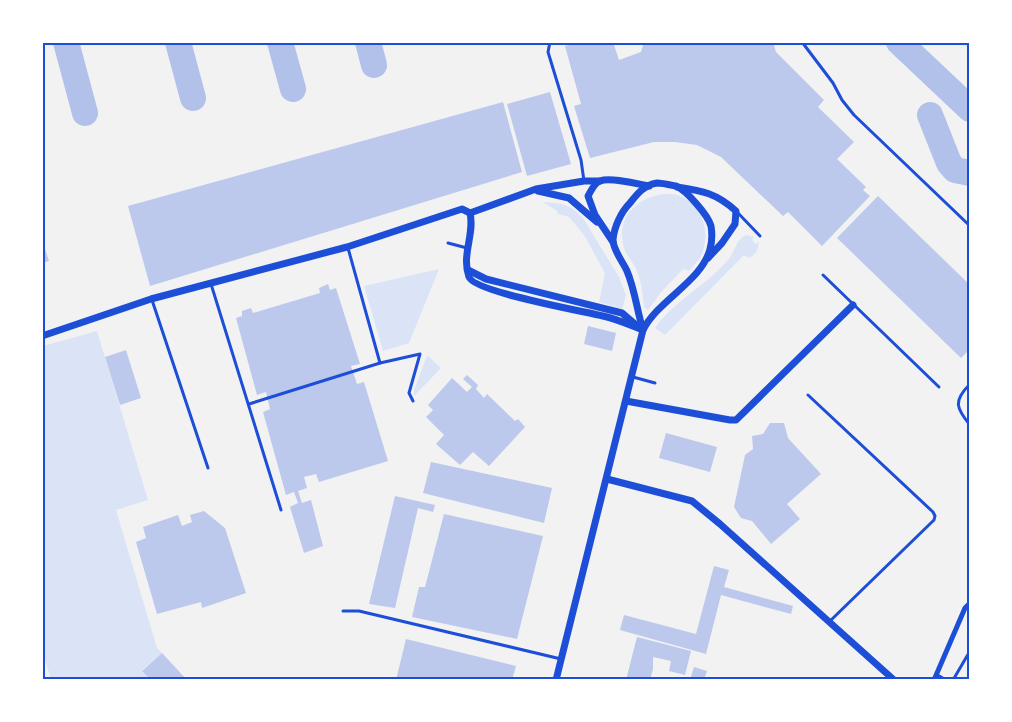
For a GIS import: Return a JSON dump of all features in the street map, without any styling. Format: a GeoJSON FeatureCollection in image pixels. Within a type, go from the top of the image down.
{"type":"FeatureCollection","features":[{"type":"Feature","properties":{"kind":"street"},"geometry":{"type":"LineString","coordinates":[[42,336],[151,299],[348,247],[450,212],[462,209],[470,212],[533,190],[584,181],[608,180],[649,186]]}},
{"type":"Feature","properties":{"kind":"street"},"geometry":{"type":"LineString","coordinates":[[600,181],[592,188],[588,196],[595,215],[613,242],[627,271],[635,294],[638,316],[643,330]]}},
{"type":"Feature","properties":{"kind":"street"},"geometry":{"type":"LineString","coordinates":[[556,680],[643,330],[665,302],[722,244],[735,224],[736,212],[723,199],[703,191],[657,183],[642,188],[623,210],[613,242]]}},
{"type":"Feature","properties":{"kind":"street"},"geometry":{"type":"LineString","coordinates":[[677,186],[695,202],[710,225],[712,240],[706,260]]}},
{"type":"Feature","properties":{"kind":"street"},"geometry":{"type":"LineString","coordinates":[[533,190],[569,198],[603,227]]}},
{"type":"Feature","properties":{"kind":"street"},"geometry":{"type":"LineString","coordinates":[[470,212],[472,221],[466,259],[468,270],[486,279],[622,313],[643,330]]}},
{"type":"Feature","properties":{"kind":"street"},"geometry":{"type":"LineString","coordinates":[[626,401],[736,420],[853,305]]}},
{"type":"Feature","properties":{"kind":"street"},"geometry":{"type":"LineString","coordinates":[[607,479],[692,501],[894,680]]}},
{"type":"Feature","properties":{"kind":"street"},"geometry":{"type":"LineString","coordinates":[[935,677],[965,608],[970,603]]}},
{"type":"Feature","properties":{"kind":"lane"},"geometry":{"type":"LineString","coordinates":[[550,42],[548,52],[581,160],[584,181]]}},
{"type":"Feature","properties":{"kind":"lane"},"geometry":{"type":"LineString","coordinates":[[802,42],[854,115],[970,226]]}},
{"type":"Feature","properties":{"kind":"lane"},"geometry":{"type":"LineString","coordinates":[[736,212],[760,236]]}},
{"type":"Feature","properties":{"kind":"lane"},"geometry":{"type":"LineString","coordinates":[[448,243],[467,248]]}},
{"type":"Feature","properties":{"kind":"lane"},"geometry":{"type":"LineString","coordinates":[[348,247],[380,363]]}},
{"type":"Feature","properties":{"kind":"lane"},"geometry":{"type":"LineString","coordinates":[[823,276],[938,387]]}},
{"type":"Feature","properties":{"kind":"lane"},"geometry":{"type":"LineString","coordinates":[[211,283],[281,510]]}},
{"type":"Feature","properties":{"kind":"lane"},"geometry":{"type":"LineString","coordinates":[[151,299],[208,468]]}},
{"type":"Feature","properties":{"kind":"lane"},"geometry":{"type":"LineString","coordinates":[[249,404],[380,363],[420,354],[409,394],[413,401]]}},
{"type":"Feature","properties":{"kind":"lane"},"geometry":{"type":"LineString","coordinates":[[632,376],[655,383]]}},
{"type":"Feature","properties":{"kind":"lane"},"geometry":{"type":"LineString","coordinates":[[970,384],[958,399],[958,411],[970,425]]}},
{"type":"Feature","properties":{"kind":"lane"},"geometry":{"type":"LineString","coordinates":[[808,395],[888,468],[935,516],[934,520],[829,622]]}},
{"type":"Feature","properties":{"kind":"lane"},"geometry":{"type":"LineString","coordinates":[[343,611],[359,611],[561,659]]}},
{"type":"Feature","properties":{"kind":"lane"},"geometry":{"type":"LineString","coordinates":[[953,680],[970,651]]}},
{"type":"Feature","properties":{"kind":"lane"},"geometry":{"type":"LineString","coordinates":[[935,677],[946,680]]}},
{"type":"Feature","properties":{"kind":"shaded area"},"geometry":{"type":"Polygon","coordinates":[[[665,194],[680,196],[695,207],[700,214],[705,230],[704,247],[701,256],[689,271],[683,269],[661,292],[648,310],[644,307],[638,275],[624,248],[623,227],[625,219],[637,204],[645,199],[665,194]]]}},
{"type":"Feature","properties":{"kind":"shaded area"},"geometry":{"type":"Polygon","coordinates":[[[543,202],[570,207],[583,218],[619,277],[626,295],[622,309],[599,302],[605,273],[584,235],[569,217],[558,214],[557,211],[543,202]]]}},
{"type":"Feature","properties":{"kind":"shaded area"},"geometry":{"type":"Polygon","coordinates":[[[746,235],[754,237],[752,240],[756,244],[759,242],[757,250],[753,255],[749,258],[744,255],[665,335],[655,328],[672,309],[711,277],[729,259],[740,239],[746,235]]]}},
{"type":"Feature","properties":{"kind":"shaded area"},"geometry":{"type":"Polygon","coordinates":[[[439,269],[409,343],[383,351],[364,286],[439,269]]]}},
{"type":"Feature","properties":{"kind":"shaded area"},"geometry":{"type":"Polygon","coordinates":[[[97,331],[148,500],[116,510],[157,648],[162,653],[142,670],[151,680],[51,679],[43,654],[43,346],[97,331]]]}},
{"type":"Feature","properties":{"kind":"shaded area"},"geometry":{"type":"Polygon","coordinates":[[[428,356],[441,368],[414,396],[414,390],[428,356]]]}},
{"type":"Feature","properties":{"kind":"building"},"geometry":{"type":"Polygon","coordinates":[[[580,42],[613,42],[619,60],[641,52],[644,42],[773,42],[776,52],[824,100],[818,107],[854,142],[837,159],[866,187],[863,190],[870,196],[822,246],[788,212],[783,216],[721,157],[697,145],[654,142],[590,158],[574,106],[581,104],[565,46],[580,42]]]}},
{"type":"Feature","properties":{"kind":"building"},"geometry":{"type":"Polygon","coordinates":[[[550,92],[571,164],[527,176],[507,104],[550,92]]]}},
{"type":"Feature","properties":{"kind":"building"},"geometry":{"type":"Polygon","coordinates":[[[503,102],[522,172],[150,286],[128,206],[503,102]]]}},
{"type":"Feature","properties":{"kind":"building"},"geometry":{"type":"Polygon","coordinates":[[[878,196],[970,285],[970,349],[961,358],[837,238],[878,196]]]}},
{"type":"Feature","properties":{"kind":"building"},"geometry":{"type":"Polygon","coordinates":[[[42,240],[49,261],[42,263],[42,240]]]}},
{"type":"Feature","properties":{"kind":"building"},"geometry":{"type":"Polygon","coordinates":[[[328,284],[330,290],[336,288],[360,364],[351,366],[357,384],[364,382],[388,461],[319,482],[316,474],[304,477],[307,488],[298,491],[302,503],[311,500],[323,546],[304,553],[290,507],[298,503],[294,492],[286,495],[263,412],[270,409],[266,392],[257,395],[236,318],[242,316],[242,311],[251,308],[253,313],[320,293],[319,288],[328,284]]]}},
{"type":"Feature","properties":{"kind":"building"},"geometry":{"type":"Polygon","coordinates":[[[588,326],[616,333],[612,351],[584,344],[588,326]]]}},
{"type":"Feature","properties":{"kind":"building"},"geometry":{"type":"Polygon","coordinates":[[[126,350],[141,398],[120,405],[105,357],[126,350]]]}},
{"type":"Feature","properties":{"kind":"building"},"geometry":{"type":"Polygon","coordinates":[[[467,375],[478,385],[476,389],[484,398],[487,394],[515,421],[518,419],[525,427],[489,466],[473,452],[460,465],[436,444],[444,435],[426,417],[433,410],[428,405],[452,378],[467,392],[472,387],[463,379],[467,375]]]}},
{"type":"Feature","properties":{"kind":"building"},"geometry":{"type":"Polygon","coordinates":[[[770,423],[784,423],[788,438],[821,474],[787,504],[800,519],[771,544],[752,521],[741,518],[734,507],[745,455],[753,449],[752,436],[763,434],[770,423]]]}},
{"type":"Feature","properties":{"kind":"building"},"geometry":{"type":"Polygon","coordinates":[[[666,433],[717,447],[710,472],[659,458],[666,433]]]}},
{"type":"Feature","properties":{"kind":"building"},"geometry":{"type":"Polygon","coordinates":[[[431,462],[552,488],[544,523],[423,493],[431,462]]]}},
{"type":"Feature","properties":{"kind":"building"},"geometry":{"type":"Polygon","coordinates":[[[395,496],[435,505],[433,512],[418,508],[395,608],[369,604],[395,496]]]}},
{"type":"Feature","properties":{"kind":"building"},"geometry":{"type":"Polygon","coordinates":[[[204,511],[225,528],[246,593],[202,608],[201,602],[157,614],[136,542],[146,538],[143,527],[178,515],[182,526],[192,522],[190,515],[204,511]]]}},
{"type":"Feature","properties":{"kind":"building"},"geometry":{"type":"Polygon","coordinates":[[[444,514],[543,536],[517,639],[412,617],[419,587],[425,587],[444,514]]]}},
{"type":"Feature","properties":{"kind":"building"},"geometry":{"type":"Polygon","coordinates":[[[714,566],[729,570],[724,587],[793,606],[791,614],[721,595],[706,654],[620,630],[624,615],[696,634],[714,566]]]}},
{"type":"Feature","properties":{"kind":"building"},"geometry":{"type":"Polygon","coordinates":[[[637,637],[691,651],[685,675],[669,671],[671,661],[653,657],[653,669],[650,680],[626,680],[637,637]]]}},
{"type":"Feature","properties":{"kind":"building"},"geometry":{"type":"Polygon","coordinates":[[[406,639],[516,666],[512,680],[396,680],[406,639]]]}},
{"type":"Feature","properties":{"kind":"building"},"geometry":{"type":"Polygon","coordinates":[[[162,653],[187,680],[151,680],[142,671],[162,653]]]}},
{"type":"Feature","properties":{"kind":"building"},"geometry":{"type":"Polygon","coordinates":[[[694,667],[707,671],[704,680],[690,680],[694,667]]]}},
{"type":"Feature","properties":{"kind":"taxiway"},"geometry":{"type":"LineString","coordinates":[[66,42],[85,113]]}},
{"type":"Feature","properties":{"kind":"taxiway"},"geometry":{"type":"LineString","coordinates":[[178,42],[193,98]]}},
{"type":"Feature","properties":{"kind":"taxiway"},"geometry":{"type":"LineString","coordinates":[[280,42],[293,89]]}},
{"type":"Feature","properties":{"kind":"taxiway"},"geometry":{"type":"LineString","coordinates":[[368,42],[374,65]]}},
{"type":"Feature","properties":{"kind":"taxiway"},"geometry":{"type":"LineString","coordinates":[[899,42],[970,109]]}},
{"type":"Feature","properties":{"kind":"taxiway"},"geometry":{"type":"LineString","coordinates":[[930,115],[949,163],[955,170],[970,173]]}}]}
